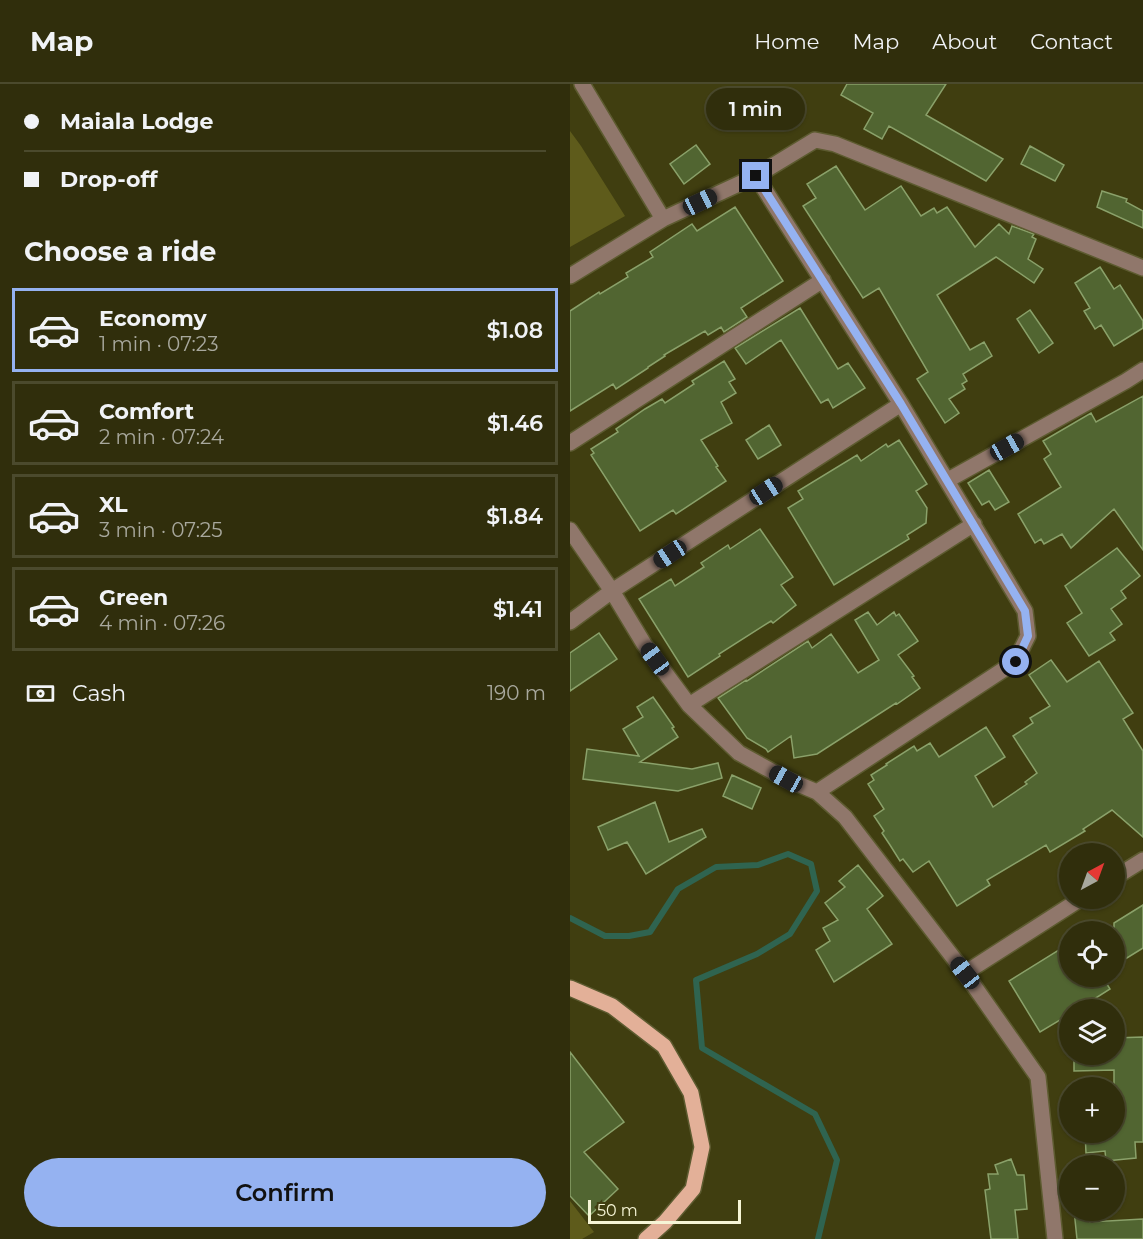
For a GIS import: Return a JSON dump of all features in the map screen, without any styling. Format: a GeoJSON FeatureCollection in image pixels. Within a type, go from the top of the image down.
{"type":"FeatureCollection","features":[{"type":"Feature","properties":{"kind":"main road"},"geometry":{"type":"LineString","coordinates":[[570,988],[612,1006],[664,1046],[691,1093],[702,1147],[693,1189],[665,1222],[646,1239]]}},
{"type":"Feature","properties":{"kind":"street"},"geometry":{"type":"LineString","coordinates":[[582,84],[663,219]]}},
{"type":"Feature","properties":{"kind":"street"},"geometry":{"type":"LineString","coordinates":[[570,276],[663,219],[756,176],[815,140],[835,144],[1143,268]]}},
{"type":"Feature","properties":{"kind":"street"},"geometry":{"type":"LineString","coordinates":[[756,176],[948,480],[1025,611],[1028,636],[1016,662],[817,792]]}},
{"type":"Feature","properties":{"kind":"street"},"geometry":{"type":"LineString","coordinates":[[570,443],[823,280]]}},
{"type":"Feature","properties":{"kind":"street"},"geometry":{"type":"LineString","coordinates":[[948,480],[1143,370]]}},
{"type":"Feature","properties":{"kind":"street"},"geometry":{"type":"LineString","coordinates":[[570,622],[612,591],[901,404]]}},
{"type":"Feature","properties":{"kind":"street"},"geometry":{"type":"LineString","coordinates":[[689,705],[974,524]]}},
{"type":"Feature","properties":{"kind":"street"},"geometry":{"type":"LineString","coordinates":[[570,530],[612,591],[644,644],[689,705],[739,753],[786,779],[817,792],[846,817],[965,973],[1038,1077],[1055,1239]]}},
{"type":"Feature","properties":{"kind":"street"},"geometry":{"type":"LineString","coordinates":[[1125,871],[1143,860]]}},
{"type":"Feature","properties":{"kind":"street"},"geometry":{"type":"LineString","coordinates":[[965,973],[1066,909]]}},
{"type":"Feature","properties":{"kind":"shaded area"},"geometry":{"type":"Polygon","coordinates":[[[570,131],[625,216],[570,247],[570,131]]]}},
{"type":"Feature","properties":{"kind":"shaded area"},"geometry":{"type":"Polygon","coordinates":[[[570,1201],[594,1232],[582,1239],[570,1239],[570,1201]]]}},
{"type":"Feature","properties":{"kind":"building"},"geometry":{"type":"Polygon","coordinates":[[[847,84],[946,84],[926,115],[1003,159],[986,181],[889,126],[882,139],[864,129],[873,113],[841,95],[847,84]]]}},
{"type":"Feature","properties":{"kind":"building"},"geometry":{"type":"Polygon","coordinates":[[[696,145],[710,164],[684,184],[670,164],[696,145]]]}},
{"type":"Feature","properties":{"kind":"building"},"geometry":{"type":"Polygon","coordinates":[[[1030,146],[1064,165],[1055,181],[1021,164],[1030,146]]]}},
{"type":"Feature","properties":{"kind":"building"},"geometry":{"type":"Polygon","coordinates":[[[836,166],[865,210],[901,186],[921,216],[934,208],[937,213],[947,207],[975,247],[999,224],[1009,234],[1012,226],[1034,234],[1032,237],[1036,239],[1028,259],[1043,269],[1034,283],[996,257],[937,295],[970,350],[984,342],[992,356],[963,374],[967,381],[962,384],[965,389],[949,399],[959,413],[945,423],[917,379],[928,372],[879,288],[863,298],[803,206],[816,198],[807,184],[836,166]]]}},
{"type":"Feature","properties":{"kind":"building"},"geometry":{"type":"Polygon","coordinates":[[[1102,191],[1127,199],[1126,202],[1143,211],[1143,228],[1097,207],[1102,191]]]}},
{"type":"Feature","properties":{"kind":"building"},"geometry":{"type":"Polygon","coordinates":[[[735,207],[783,281],[741,308],[747,317],[724,332],[721,327],[708,335],[705,331],[664,355],[616,389],[613,384],[570,411],[570,311],[628,277],[626,273],[653,257],[650,252],[692,224],[697,231],[735,207]]]}},
{"type":"Feature","properties":{"kind":"building"},"geometry":{"type":"Polygon","coordinates":[[[1100,267],[1114,289],[1120,285],[1143,321],[1143,328],[1114,346],[1101,325],[1095,329],[1084,311],[1090,308],[1075,283],[1100,267]]]}},
{"type":"Feature","properties":{"kind":"building"},"geometry":{"type":"Polygon","coordinates":[[[800,308],[838,369],[848,363],[865,388],[833,408],[828,399],[821,403],[781,340],[746,364],[735,348],[800,308]]]}},
{"type":"Feature","properties":{"kind":"building"},"geometry":{"type":"Polygon","coordinates":[[[1030,310],[1053,343],[1039,353],[1017,319],[1030,310]]]}},
{"type":"Feature","properties":{"kind":"building"},"geometry":{"type":"Polygon","coordinates":[[[724,361],[735,379],[729,382],[736,393],[721,402],[732,423],[701,440],[726,481],[676,514],[673,510],[640,531],[591,455],[594,453],[591,449],[618,432],[616,429],[645,409],[662,399],[665,403],[694,384],[692,381],[724,361]]]}},
{"type":"Feature","properties":{"kind":"building"},"geometry":{"type":"Polygon","coordinates":[[[1143,396],[1143,550],[1114,509],[1071,548],[1062,534],[1044,544],[1041,539],[1035,543],[1018,514],[1061,487],[1044,459],[1051,454],[1043,441],[1091,413],[1096,422],[1143,396]]]}},
{"type":"Feature","properties":{"kind":"building"},"geometry":{"type":"Polygon","coordinates":[[[769,425],[781,445],[758,459],[746,440],[769,425]]]}},
{"type":"Feature","properties":{"kind":"building"},"geometry":{"type":"Polygon","coordinates":[[[899,440],[927,484],[916,491],[927,508],[926,523],[907,535],[909,539],[834,585],[788,508],[803,499],[798,491],[857,455],[861,461],[886,444],[888,447],[899,440]]]}},
{"type":"Feature","properties":{"kind":"building"},"geometry":{"type":"Polygon","coordinates":[[[989,470],[1009,502],[995,510],[989,501],[982,505],[968,483],[989,470]]]}},
{"type":"Feature","properties":{"kind":"building"},"geometry":{"type":"Polygon","coordinates":[[[760,529],[793,577],[781,585],[796,605],[773,623],[771,621],[719,654],[720,656],[688,677],[639,599],[671,579],[675,586],[704,567],[701,563],[728,545],[730,549],[760,529]]]}},
{"type":"Feature","properties":{"kind":"building"},"geometry":{"type":"Polygon","coordinates":[[[1117,548],[1140,576],[1121,591],[1126,598],[1111,609],[1122,624],[1110,633],[1115,640],[1089,656],[1067,623],[1082,613],[1065,586],[1117,548]]]}},
{"type":"Feature","properties":{"kind":"building"},"geometry":{"type":"Polygon","coordinates":[[[868,612],[877,625],[894,612],[896,616],[899,614],[918,641],[898,655],[920,688],[817,754],[794,758],[791,736],[768,752],[747,738],[718,698],[808,641],[812,648],[831,634],[858,673],[879,660],[855,620],[868,612]]]}},
{"type":"Feature","properties":{"kind":"building"},"geometry":{"type":"Polygon","coordinates":[[[599,633],[617,659],[570,691],[570,653],[599,633]]]}},
{"type":"Feature","properties":{"kind":"building"},"geometry":{"type":"Polygon","coordinates":[[[1051,660],[1067,682],[1099,661],[1133,713],[1123,719],[1143,751],[1143,837],[1112,810],[1083,829],[1085,831],[1065,843],[1059,843],[1059,847],[1050,852],[1046,845],[987,880],[990,885],[957,906],[929,861],[913,872],[903,859],[900,861],[874,816],[884,809],[868,784],[874,780],[871,775],[914,746],[917,751],[930,743],[939,757],[986,727],[1005,757],[975,776],[993,807],[1027,784],[1025,782],[1037,773],[1013,736],[1033,723],[1030,718],[1050,706],[1029,675],[1051,660]]]}},
{"type":"Feature","properties":{"kind":"building"},"geometry":{"type":"Polygon","coordinates":[[[653,697],[674,727],[672,728],[678,737],[640,762],[692,769],[718,763],[722,778],[678,791],[583,779],[587,749],[639,756],[623,729],[643,717],[637,707],[653,697]]]}},
{"type":"Feature","properties":{"kind":"building"},"geometry":{"type":"Polygon","coordinates":[[[732,775],[761,788],[752,809],[723,796],[732,775]]]}},
{"type":"Feature","properties":{"kind":"building"},"geometry":{"type":"Polygon","coordinates":[[[655,802],[669,842],[702,829],[706,837],[646,874],[627,842],[608,850],[598,827],[655,802]]]}},
{"type":"Feature","properties":{"kind":"building"},"geometry":{"type":"Polygon","coordinates":[[[858,865],[883,896],[867,909],[892,944],[834,982],[816,950],[830,941],[823,928],[838,920],[825,903],[845,887],[839,881],[858,865]]]}},
{"type":"Feature","properties":{"kind":"building"},"geometry":{"type":"Polygon","coordinates":[[[1143,905],[1143,948],[1125,959],[1125,921],[1117,921],[1143,905]]]}},
{"type":"Feature","properties":{"kind":"building"},"geometry":{"type":"Polygon","coordinates":[[[1059,950],[1059,987],[1109,987],[1110,989],[1094,999],[1059,999],[1059,1021],[1040,1032],[1009,981],[1059,950]]]}},
{"type":"Feature","properties":{"kind":"building"},"geometry":{"type":"Polygon","coordinates":[[[1143,1037],[1143,1142],[1135,1142],[1136,1158],[1125,1159],[1125,1155],[1105,1155],[1105,1151],[1086,1153],[1086,1143],[1125,1143],[1125,1077],[1114,1077],[1114,1070],[1074,1071],[1074,1065],[1125,1065],[1125,1038],[1143,1037]]]}},
{"type":"Feature","properties":{"kind":"building"},"geometry":{"type":"Polygon","coordinates":[[[570,1052],[624,1122],[584,1152],[618,1189],[589,1216],[570,1196],[570,1052]]]}},
{"type":"Feature","properties":{"kind":"building"},"geometry":{"type":"Polygon","coordinates":[[[1011,1159],[1017,1175],[1024,1175],[1027,1209],[1015,1210],[1018,1239],[991,1239],[985,1190],[990,1189],[988,1174],[998,1174],[995,1165],[1011,1159]]]}},
{"type":"Feature","properties":{"kind":"building"},"geometry":{"type":"Polygon","coordinates":[[[1143,1219],[1143,1239],[1077,1239],[1075,1221],[1143,1219]]]}},
{"type":"Feature","properties":{"kind":"waterway"},"geometry":{"type":"LineString","coordinates":[[570,918],[605,936],[629,936],[650,932],[678,889],[716,867],[758,865],[788,854],[811,864],[817,891],[790,934],[757,954],[696,980],[702,1048],[815,1114],[837,1160],[818,1239]]}},
{"type":"Feature","properties":{"kind":"route"},"geometry":{"type":"LineString","coordinates":[[756,176],[948,480],[1025,611],[1028,636],[1016,662]]}}]}
